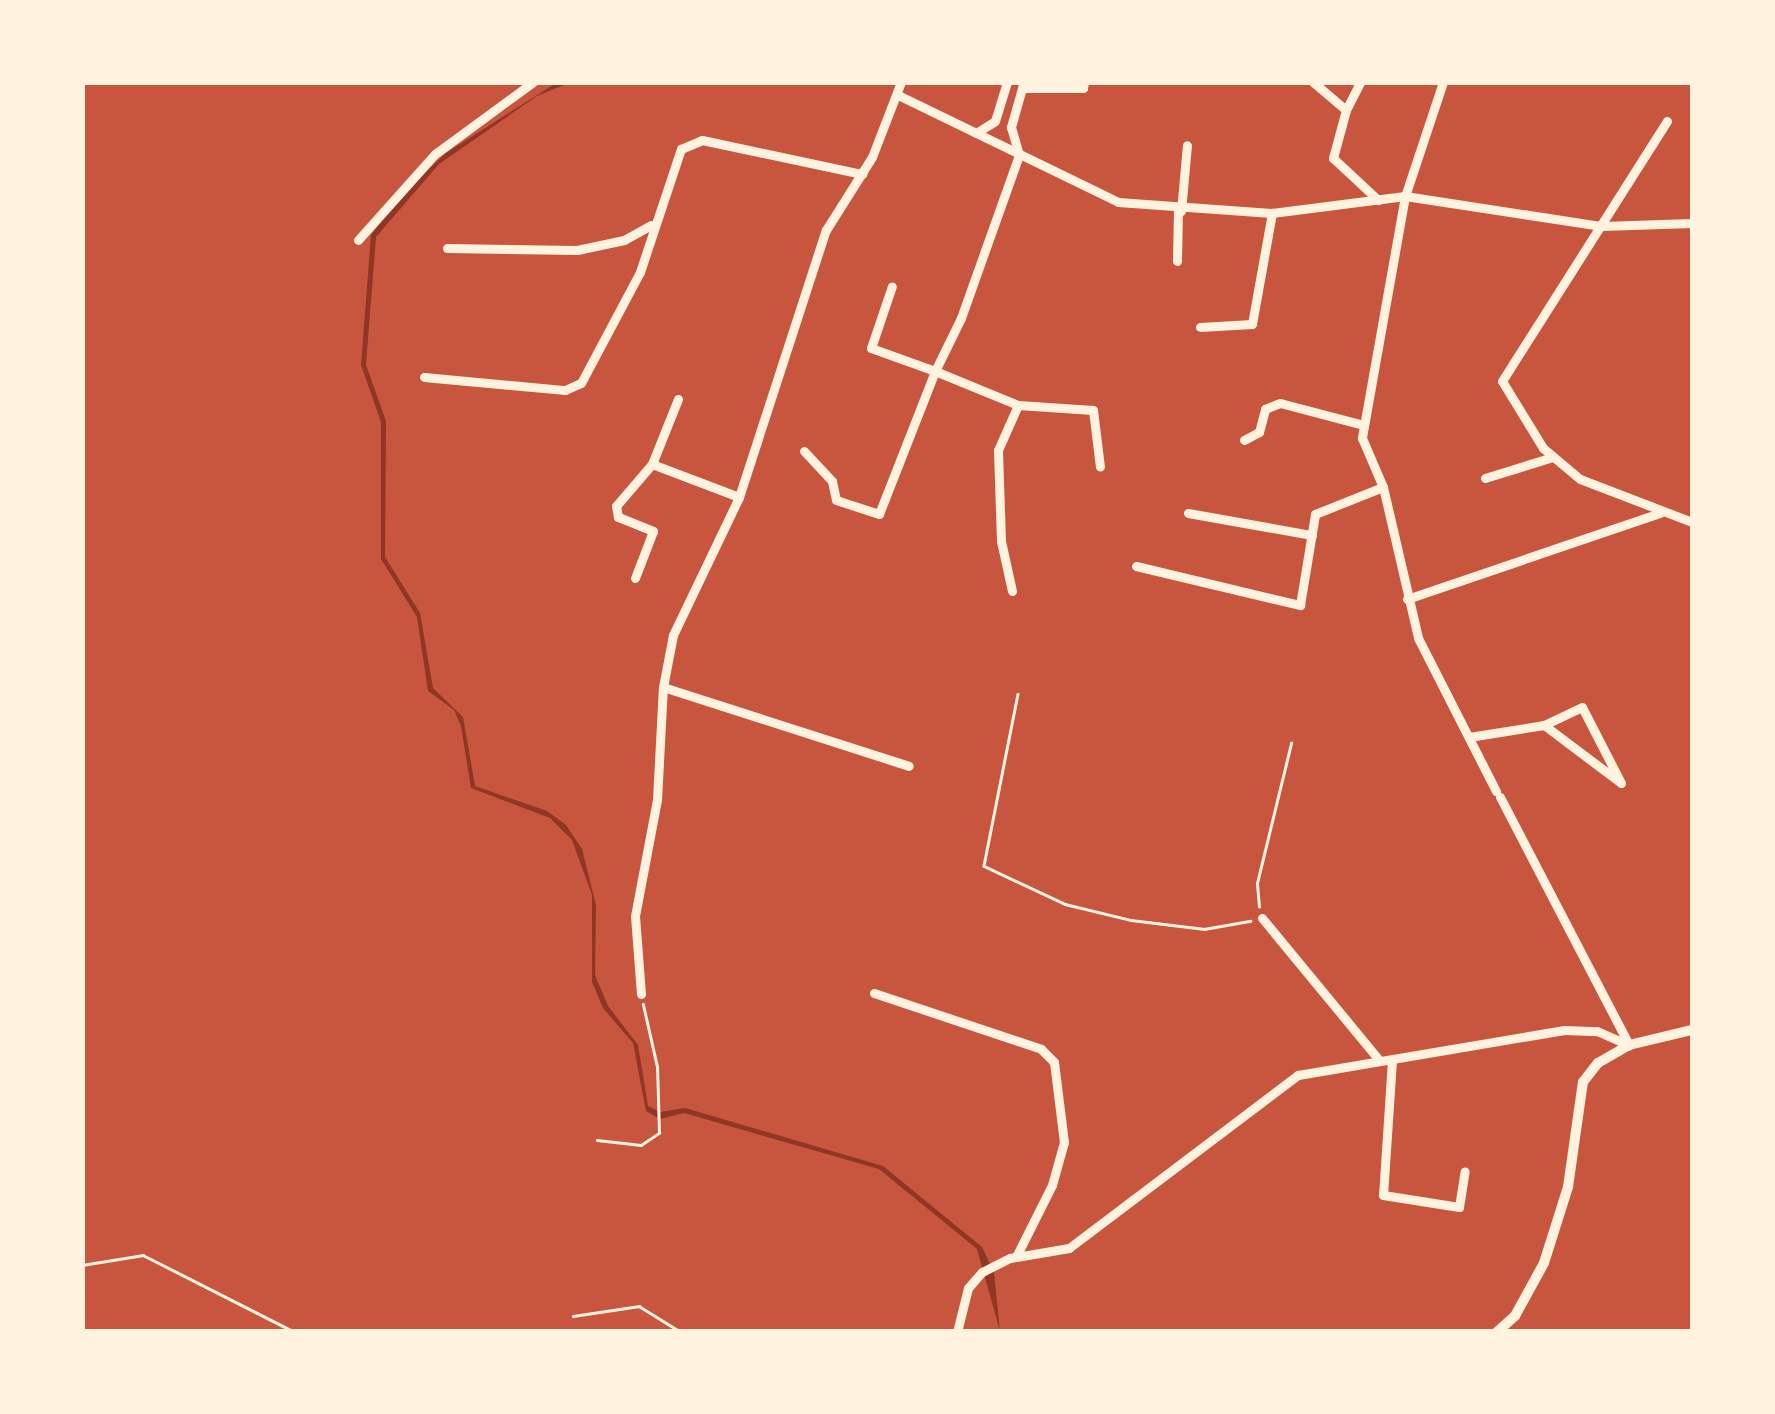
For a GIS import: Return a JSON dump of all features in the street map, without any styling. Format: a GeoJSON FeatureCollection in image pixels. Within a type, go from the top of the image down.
{"type":"FeatureCollection","features":[{"type":"Feature","properties":{"kind":"street"},"geometry":{"type":"LineString","coordinates":[[358,240],[435,154],[533,82]]}},
{"type":"Feature","properties":{"kind":"street"},"geometry":{"type":"LineString","coordinates":[[641,994],[635,916],[657,800],[663,687],[673,635],[739,497],[826,230],[862,174],[902,82]]}},
{"type":"Feature","properties":{"kind":"street"},"geometry":{"type":"LineString","coordinates":[[976,134],[996,120],[1006,82]]}},
{"type":"Feature","properties":{"kind":"street"},"geometry":{"type":"LineString","coordinates":[[804,452],[832,481],[836,500],[879,514],[935,371],[961,318],[1019,155],[1011,127],[1018,85],[1083,88],[1084,82]]}},
{"type":"Feature","properties":{"kind":"street"},"geometry":{"type":"LineString","coordinates":[[1313,82],[1346,110]]}},
{"type":"Feature","properties":{"kind":"street"},"geometry":{"type":"LineString","coordinates":[[1360,82],[1346,110],[1333,158],[1378,200]]}},
{"type":"Feature","properties":{"kind":"street"},"geometry":{"type":"LineString","coordinates":[[1443,82],[1405,196],[1363,425],[1418,638],[1630,1045]]}},
{"type":"Feature","properties":{"kind":"street"},"geometry":{"type":"LineString","coordinates":[[898,95],[1111,201],[1180,211],[1272,213],[1405,196],[1602,226],[1692,224]]}},
{"type":"Feature","properties":{"kind":"street"},"geometry":{"type":"LineString","coordinates":[[1666,120],[1502,381],[1553,456],[1580,478],[1691,526]]}},
{"type":"Feature","properties":{"kind":"street"},"geometry":{"type":"LineString","coordinates":[[424,377],[564,390],[581,383],[640,272],[651,225],[681,149],[702,140],[862,174]]}},
{"type":"Feature","properties":{"kind":"street"},"geometry":{"type":"LineString","coordinates":[[1177,261],[1187,146]]}},
{"type":"Feature","properties":{"kind":"street"},"geometry":{"type":"LineString","coordinates":[[1200,327],[1252,324],[1272,213]]}},
{"type":"Feature","properties":{"kind":"street"},"geometry":{"type":"LineString","coordinates":[[448,248],[578,250],[624,240],[651,225]]}},
{"type":"Feature","properties":{"kind":"street"},"geometry":{"type":"LineString","coordinates":[[892,286],[870,348],[1018,406],[1093,410],[1100,467]]}},
{"type":"Feature","properties":{"kind":"street"},"geometry":{"type":"LineString","coordinates":[[636,578],[652,531],[618,517],[616,506],[652,464],[678,399]]}},
{"type":"Feature","properties":{"kind":"street"},"geometry":{"type":"LineString","coordinates":[[1244,440],[1252,440],[1265,409],[1280,403],[1363,425]]}},
{"type":"Feature","properties":{"kind":"street"},"geometry":{"type":"LineString","coordinates":[[1012,591],[1001,541],[998,450],[1018,406]]}},
{"type":"Feature","properties":{"kind":"street"},"geometry":{"type":"LineString","coordinates":[[1485,478],[1553,456]]}},
{"type":"Feature","properties":{"kind":"street"},"geometry":{"type":"LineString","coordinates":[[652,464],[739,497]]}},
{"type":"Feature","properties":{"kind":"street"},"geometry":{"type":"LineString","coordinates":[[1136,566],[1300,604],[1316,514],[1382,487]]}},
{"type":"Feature","properties":{"kind":"street"},"geometry":{"type":"LineString","coordinates":[[1188,513],[1312,535]]}},
{"type":"Feature","properties":{"kind":"street"},"geometry":{"type":"LineString","coordinates":[[1407,598],[1660,513]]}},
{"type":"Feature","properties":{"kind":"street"},"geometry":{"type":"LineString","coordinates":[[663,687],[909,766]]}},
{"type":"Feature","properties":{"kind":"street"},"geometry":{"type":"LineString","coordinates":[[1470,736],[1544,725],[1582,707],[1621,784],[1544,725]]}},
{"type":"Feature","properties":{"kind":"street"},"geometry":{"type":"LineString","coordinates":[[1262,918],[1380,1062]]}},
{"type":"Feature","properties":{"kind":"street"},"geometry":{"type":"LineString","coordinates":[[874,993],[1042,1049],[1054,1062],[1064,1142],[1052,1186],[1016,1257]]}},
{"type":"Feature","properties":{"kind":"street"},"geometry":{"type":"LineString","coordinates":[[958,1332],[968,1288],[982,1272],[1016,1257],[1068,1248],[1298,1075],[1564,1030],[1597,1031],[1630,1045]]}},
{"type":"Feature","properties":{"kind":"street"},"geometry":{"type":"LineString","coordinates":[[1497,1332],[1515,1316],[1544,1263],[1568,1187],[1583,1082],[1598,1063],[1630,1045],[1692,1030]]}},
{"type":"Feature","properties":{"kind":"street"},"geometry":{"type":"LineString","coordinates":[[1392,1060],[1383,1195],[1458,1207],[1465,1171]]}},
{"type":"Feature","properties":{"kind":"path"},"geometry":{"type":"LineString","coordinates":[[1018,694],[984,866],[1046,897],[1132,920],[1204,928],[1262,918],[1257,883],[1292,743]]}},
{"type":"Feature","properties":{"kind":"path"},"geometry":{"type":"LineString","coordinates":[[597,1140],[642,1145],[658,1133],[658,1106],[641,994]]}},
{"type":"Feature","properties":{"kind":"path"},"geometry":{"type":"LineString","coordinates":[[82,1265],[143,1256],[295,1332]]}},
{"type":"Feature","properties":{"kind":"path"},"geometry":{"type":"LineString","coordinates":[[573,1316],[639,1306],[680,1332]]}},
{"type":"Feature","properties":{"kind":"shaded area"},"geometry":{"type":"Polygon","coordinates":[[[556,83],[569,83],[537,96],[439,164],[376,237],[366,365],[386,421],[385,557],[420,613],[433,688],[463,717],[475,786],[547,811],[566,825],[582,849],[596,905],[595,975],[608,1006],[638,1045],[648,1106],[660,1112],[685,1108],[883,1166],[982,1247],[994,1273],[1000,1331],[977,1249],[879,1169],[684,1113],[660,1119],[646,1111],[633,1043],[603,1008],[592,982],[592,895],[572,840],[550,818],[471,788],[461,726],[454,710],[428,691],[417,617],[381,559],[381,422],[361,365],[371,235],[400,196],[446,153],[556,83]]]}}]}
